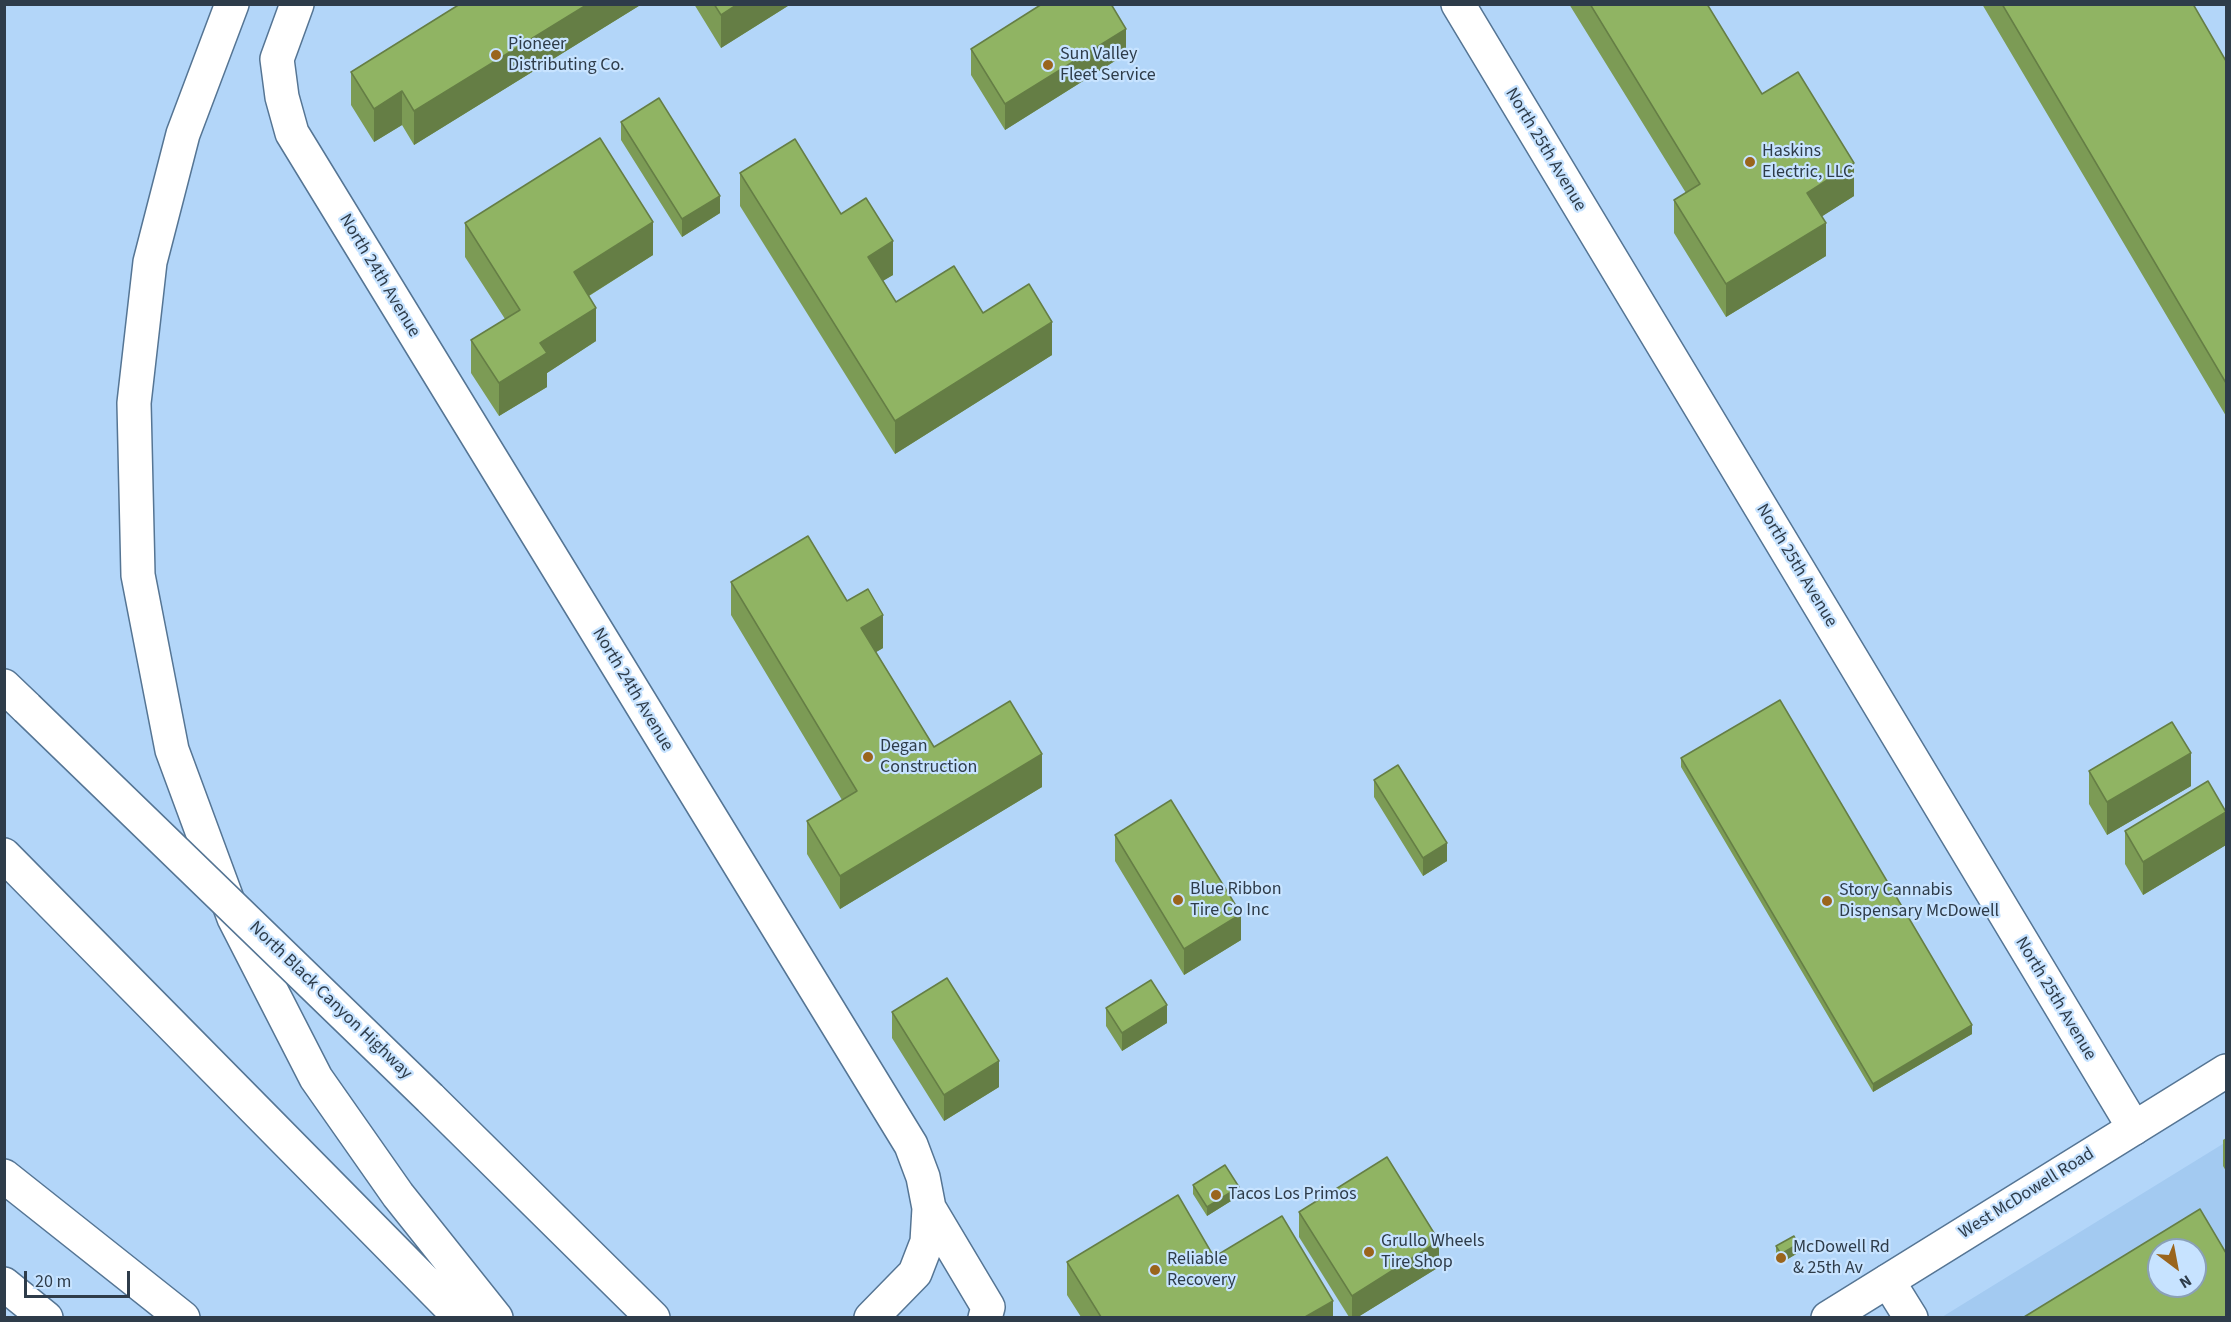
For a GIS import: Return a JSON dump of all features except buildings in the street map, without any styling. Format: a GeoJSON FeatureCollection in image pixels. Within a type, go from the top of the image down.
{"type":"FeatureCollection","features":[{"type":"Feature","properties":{"kind":"main road"},"geometry":{"type":"LineString","coordinates":[[232,4],[183,134],[150,262],[134,403],[138,576],[172,750],[234,918],[316,1078],[398,1195],[496,1317]]}},
{"type":"Feature","properties":{"kind":"main road","name":"North 24th Avenue"},"geometry":{"type":"LineString","coordinates":[[297,4],[277,59],[282,97],[292,134],[911,1144],[923,1178],[929,1208],[927,1242],[915,1273],[872,1317]]}},
{"type":"Feature","properties":{"kind":"main road","name":"North 25th Avenue"},"geometry":{"type":"LineString","coordinates":[[1458,4],[2134,1128]]}},
{"type":"Feature","properties":{"kind":"main road","name":"North Black Canyon Highway"},"geometry":{"type":"LineString","coordinates":[[16,697],[653,1317]]}},
{"type":"Feature","properties":{"kind":"main road"},"geometry":{"type":"LineString","coordinates":[[4,855],[461,1317]]}},
{"type":"Feature","properties":{"kind":"main road","name":"West McDowell Road"},"geometry":{"type":"LineString","coordinates":[[1828,1317],[2226,1071]]}},
{"type":"Feature","properties":{"kind":"main road"},"geometry":{"type":"LineString","coordinates":[[4,1176],[183,1317]]}},
{"type":"Feature","properties":{"kind":"main road"},"geometry":{"type":"LineString","coordinates":[[929,1208],[988,1307],[985,1317]]}},
{"type":"Feature","properties":{"kind":"main road"},"geometry":{"type":"LineString","coordinates":[[1888,1281],[1911,1317]]}},
{"type":"Feature","properties":{"kind":"main road"},"geometry":{"type":"LineString","coordinates":[[4,1284],[46,1317]]}},
{"type":"Feature","properties":{"kind":"shaded area"},"geometry":{"type":"Polygon","coordinates":[[[2226,1142],[2226,1317],[1942,1317],[2226,1142]]]}},
{"type":"Feature","properties":{"kind":"place","name":"Pioneer Distributing Co."},"geometry":{"type":"Point","coordinates":[496,55]}},
{"type":"Feature","properties":{"kind":"place","name":"Sun Valley Fleet Service"},"geometry":{"type":"Point","coordinates":[1048,65]}},
{"type":"Feature","properties":{"kind":"place","name":"Haskins Electric, LLC"},"geometry":{"type":"Point","coordinates":[1750,162]}},
{"type":"Feature","properties":{"kind":"place","name":"Degan Construction"},"geometry":{"type":"Point","coordinates":[868,757]}},
{"type":"Feature","properties":{"kind":"place","name":"Blue Ribbon Tire Co Inc"},"geometry":{"type":"Point","coordinates":[1178,900]}},
{"type":"Feature","properties":{"kind":"place","name":"Story Cannabis Dispensary McDowell"},"geometry":{"type":"Point","coordinates":[1827,901]}},
{"type":"Feature","properties":{"kind":"place","name":"Tacos Los Primos"},"geometry":{"type":"Point","coordinates":[1216,1195]}},
{"type":"Feature","properties":{"kind":"place","name":"Grullo Wheels Tire Shop"},"geometry":{"type":"Point","coordinates":[1369,1252]}},
{"type":"Feature","properties":{"kind":"place","name":"McDowell Rd & 25th Av"},"geometry":{"type":"Point","coordinates":[1781,1258]}},
{"type":"Feature","properties":{"kind":"place","name":"Reliable Recovery"},"geometry":{"type":"Point","coordinates":[1155,1270]}}]}
